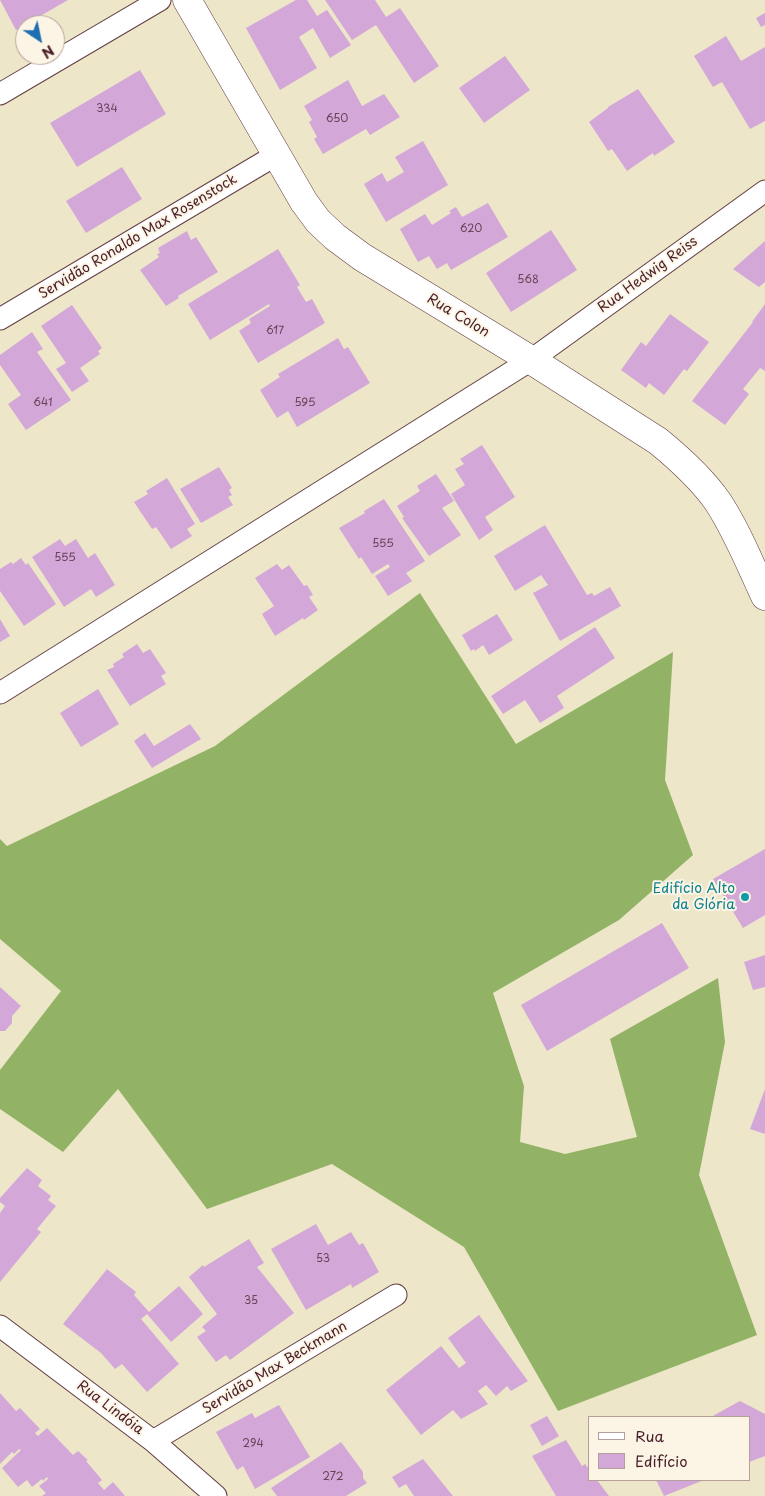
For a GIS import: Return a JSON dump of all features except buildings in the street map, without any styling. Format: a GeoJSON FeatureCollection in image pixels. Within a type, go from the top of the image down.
{"type":"FeatureCollection","features":[{"type":"Feature","properties":{"kind":"street"},"geometry":{"type":"LineString","coordinates":[[0,94],[160,0]]}},
{"type":"Feature","properties":{"kind":"street","name":"Rua Colon"},"geometry":{"type":"LineString","coordinates":[[187,0],[276,155],[304,202],[318,221],[335,237],[362,257],[532,360],[658,441],[677,457],[716,500],[731,524],[765,596]]}},
{"type":"Feature","properties":{"kind":"street","name":"Servidão Ronaldo Max Rosenstock"},"geometry":{"type":"LineString","coordinates":[[0,319],[276,155]]}},
{"type":"Feature","properties":{"kind":"street","name":"Rua Hedwig Reiss"},"geometry":{"type":"LineString","coordinates":[[0,693],[532,360],[765,191]]}},
{"type":"Feature","properties":{"kind":"street","name":"Servidão Max Beckmann"},"geometry":{"type":"LineString","coordinates":[[153,1441],[396,1295]]}},
{"type":"Feature","properties":{"kind":"street","name":"Rua Lindóia"},"geometry":{"type":"LineString","coordinates":[[0,1326],[153,1441],[216,1496]]}},
{"type":"Feature","properties":{"kind":"green space"},"geometry":{"type":"Polygon","coordinates":[[[420,593],[516,744],[673,652],[665,780],[693,855],[619,920],[493,993],[524,1086],[520,1142],[565,1154],[637,1137],[610,1039],[718,978],[725,1042],[699,1175],[757,1335],[558,1411],[464,1247],[332,1164],[207,1209],[118,1089],[63,1152],[0,1109],[0,1070],[61,991],[0,939],[0,839],[7,846],[215,746],[420,593]]]}},
{"type":"Feature","properties":{"kind":"place","name":"Edifício Alto da Glória"},"geometry":{"type":"Point","coordinates":[745,897]}}]}
